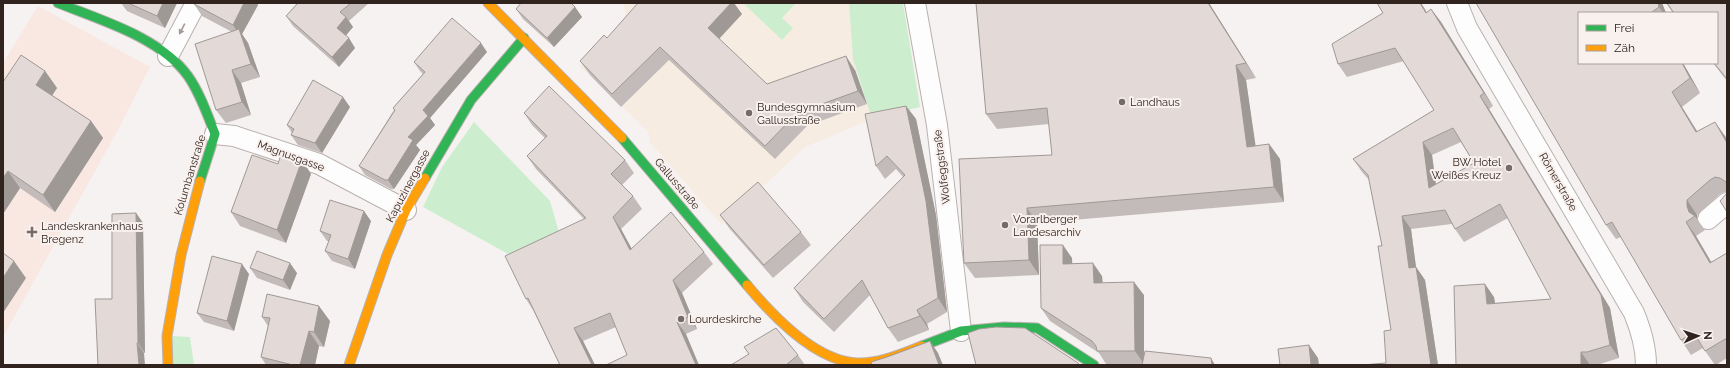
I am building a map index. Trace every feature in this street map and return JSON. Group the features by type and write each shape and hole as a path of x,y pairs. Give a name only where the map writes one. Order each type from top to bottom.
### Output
{"street":[{"name":"Kolumbanstraße","path":"58,3 145,40 168,56 185,72 199,98 215,134 197,189 181,255 167,336 168,365"},
{"path":"168,56 196,3"},
{"name":"Gallusstraße","path":"488,3 622,138 757,297 788,327 807,343 823,353 842,361 858,364 891,358 961,331 1004,327 1037,328 1094,365"},
{"name":"Wolfeggstraße","path":"915,3 937,125 961,331"},
{"name":"Römerstraße","path":"1457,3 1467,28 1634,313 1643,334 1646,350 1646,365"},
{"name":"Kapuzinergasse","path":"349,365 387,255 406,210 471,100 524,38"},
{"name":"Magnusgasse","path":"215,134 234,136 319,164 406,210"},
{"path":"1708,219 1727,203"}],"shaded area":[{"name":"Bundesgymnasium Gallusstraße","path":"624,3 849,3 853,59 872,119 805,147 722,225 649,141 650,138 648,132 579,66 626,19"},
{"name":"Landeskrankenhaus Bregenz","path":"38,6 150,67 119,128 3,337 3,63"}],"green space":[{"path":"743,3 796,3 782,18 793,28 782,40"},
{"path":"849,3 903,3 920,107 872,119 853,59"},
{"path":"474,122 550,201 559,232 510,255 423,207 442,167"},
{"path":"172,336 190,337 194,365 174,365"}],"building":[{"path":"128,3 163,3 157,16"},
{"path":"194,3 244,3 233,25"},
{"path":"298,3 351,3 340,12 346,17 337,28 349,38 332,57 286,16"},
{"path":"521,3 571,3 575,7 547,38 516,9"},
{"path":"638,3 731,3 708,28 767,84 846,56 858,91 797,113 765,146 660,47 612,94 580,61 604,35 607,38"},
{"name":"Landhaus","path":"976,3 1208,3 1246,63 1236,65 1247,147 1269,144 1274,187 1027,208 1029,260 964,263 959,159 1052,155 1047,108 986,114"},
{"path":"1377,3 1420,3 1426,13 1431,9 1484,93 1480,96 1601,295 1610,345 1587,352 1581,352 1581,365 1456,365 1454,286 1485,284 1487,304 1551,299 1500,204 1455,229 1445,210 1402,216 1409,268 1416,267 1431,365 1362,365 1386,363 1384,331 1391,330 1378,246 1382,246 1368,175 1353,159 1434,110 1395,48 1338,64 1332,44 1383,13","holes":["1453,128 1474,163 1429,188 1423,142"]},
{"path":"1476,3 1658,3 1659,7 1652,12 1578,12 1578,64 1683,64 1690,78 1672,92 1696,132 1715,122 1727,143 1727,184 1720,178 1715,177 1687,200 1689,212 1695,216 1686,222 1710,263 1727,253 1727,338 1705,351 1694,333 1681,340 1612,222 1606,225"},
{"path":"1667,3 1727,3 1727,79 1715,64 1718,64 1718,12 1673,12"},
{"path":"452,18 481,43 423,110 428,116 408,137 413,140 388,180 385,180 359,166 395,110 393,108 425,72 414,62"},
{"path":"239,29 251,64 232,70 242,102 216,110 195,44"},
{"path":"21,55 45,71 36,85 91,121 43,195 8,171 3,178 3,82"},
{"path":"313,80 343,97 315,143 291,135 294,129 287,125"},
{"path":"549,86 625,160 611,174 633,196 613,217 630,250 671,212 704,252 673,280 688,317 677,322 696,365 606,365 627,355 610,313 574,328 592,365 560,365 528,298 526,299 505,256 586,218 527,156 547,136 524,113"},
{"path":"906,106 926,201 938,298 917,310 920,316 888,328 862,280 824,319 794,288 905,175 887,156 876,166 865,114"},
{"path":"281,154 302,160 277,230 231,212 252,155 278,164"},
{"path":"758,182 801,232 764,265 720,215"},
{"path":"1727,193 1727,212 1720,201"},
{"path":"330,200 364,211 348,259 325,251 331,235 320,231"},
{"path":"136,213 137,343 139,365 98,365 95,299 112,299 112,214"},
{"path":"1040,245 1063,245 1063,264 1093,263 1094,283 1134,282 1135,351 1097,351 1096,346 1092,341 1041,308"},
{"path":"257,251 290,263 283,280 250,268"},
{"path":"3,253 14,261 3,278"},
{"path":"212,256 242,264 227,321 197,313"},
{"path":"267,294 319,306 314,332 309,331 300,365 293,365 261,357 270,318 262,317"},
{"path":"996,327 1025,328 1080,365 976,365 968,333 979,329"},
{"path":"776,328 798,355 786,365 731,365 749,354 744,347"},
{"path":"930,341 939,365 872,365 871,362"},
{"path":"1309,345 1311,365 1280,365 1278,349"},
{"path":"1145,351 1211,358 1212,365 1142,365"}],"traffic: fast":[{"path":"58,3 110,23 146,40 176,62 188,76 200,97 215,134 200,181"},
{"path":"425,178 471,100 524,38"},
{"path":"622,138 747,285"},
{"path":"922,346 961,331 1004,327 1037,328 1094,365"}],"traffic: slow":[{"path":"488,3 622,138"},
{"path":"349,365 387,255 406,210 425,178"},
{"path":"168,365 167,336 181,255 200,181"},
{"path":"747,285 769,310 796,334 810,345 841,360 857,363 873,362 890,358 922,346"}],"place":[{"name":"Landhaus","path":"1122,102"},
{"name":"Bundesgymnasium Gallusstraße","path":"749,113"},
{"name":"BW Hotel Weißes Kreuz","path":"1509,168"},
{"name":"Vorarlberger Landesarchiv","path":"1005,225"},
{"name":"Landeskrankenhaus Bregenz","path":"32,232"},
{"name":"Lourdeskirche","path":"681,319"}]}
